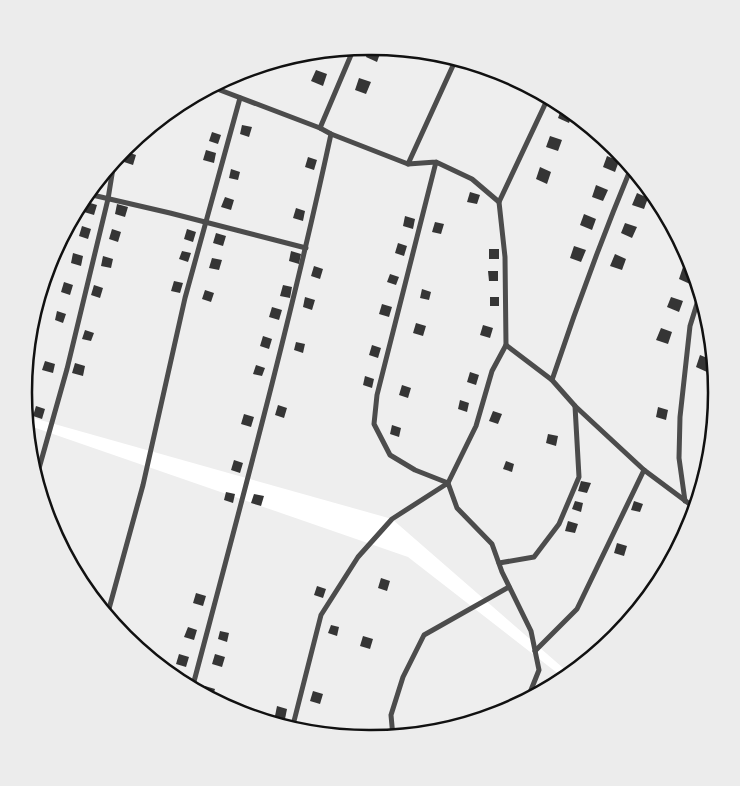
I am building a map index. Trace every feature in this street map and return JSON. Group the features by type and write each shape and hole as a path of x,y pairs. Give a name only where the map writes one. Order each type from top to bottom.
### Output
{"street":[{"path":"320,128 351,56"},
{"path":"408,164 453,66"},
{"path":"221,90 408,164 436,162 472,179 499,202"},
{"path":"109,607 143,485 186,298 240,98"},
{"path":"294,722 321,615 358,557 392,519 448,483 476,426 492,371 506,345 505,257 499,202 545,104"},
{"path":"194,681 255,452 306,248 331,134"},
{"path":"436,162 377,395 374,424 390,456 414,470 448,483 457,508 492,544 531,631 539,670 531,689"},
{"path":"40,464 66,369 108,199 112,175"},
{"path":"552,380 606,227 628,175"},
{"path":"96,196 306,248"},
{"path":"685,501 679,458 680,417 690,326 696,306"},
{"path":"506,345 552,380 575,406 644,470 689,504"},
{"path":"499,563 534,557 559,524 579,476 575,406"},
{"path":"535,651 577,609 644,470"},
{"path":"393,730 392,715 404,677 424,635 510,587"}],"shaded area":[{"path":"370,55 392,56 414,58 457,67 478,73 519,90 558,112 575,125 609,154 651,205 673,244 690,285 705,349 708,393 705,437 696,480 682,522 651,581 624,616 593,647 564,669 392,519 33,418 32,393 35,349 50,285 67,244 78,224 89,205 116,170 147,139 182,112 221,90 262,73 326,58"},
{"path":"34,427 408,557 558,674 519,696 478,713 414,728 348,730 326,728 262,713 221,696 182,674 147,647 116,616 89,581 58,522 44,480"}],"building":[{"path":"367,55 379,55 377,62 366,57"},
{"path":"316,70 327,74 323,86 311,81"},
{"path":"359,78 371,82 366,94 355,90"},
{"path":"560,113 570,121 569,123 558,118"},
{"path":"242,125 252,127 249,137 240,134"},
{"path":"212,132 221,135 218,144 209,141"},
{"path":"550,136 562,140 558,151 546,147"},
{"path":"206,150 216,153 214,163 203,160"},
{"path":"132,154 136,155 133,165 124,162"},
{"path":"607,156 618,164 615,172 603,167"},
{"path":"308,157 317,160 314,170 305,167"},
{"path":"540,167 551,172 547,184 536,179"},
{"path":"231,169 240,172 238,180 229,178"},
{"path":"596,185 608,190 603,201 592,197"},
{"path":"470,192 480,195 477,204 467,202"},
{"path":"637,193 647,200 644,209 632,205"},
{"path":"225,197 234,200 231,210 221,207"},
{"path":"90,203 97,205 94,215 85,212"},
{"path":"117,204 128,207 125,217 115,214"},
{"path":"296,208 305,211 303,221 293,218"},
{"path":"584,214 596,219 592,230 580,225"},
{"path":"405,216 415,219 413,229 403,226"},
{"path":"435,222 444,224 441,234 432,232"},
{"path":"625,223 637,227 632,238 621,233"},
{"path":"82,226 91,229 88,239 79,236"},
{"path":"112,229 121,232 118,242 109,239"},
{"path":"187,229 196,232 193,242 184,239"},
{"path":"216,233 226,236 223,246 213,243"},
{"path":"398,243 407,246 404,256 395,253"},
{"path":"574,246 586,250 581,262 570,258"},
{"path":"489,249 499,249 499,259 489,259"},
{"path":"182,251 191,253 188,262 179,259"},
{"path":"291,251 301,254 299,264 289,261"},
{"path":"73,253 83,256 81,266 71,263"},
{"path":"615,254 626,259 622,270 610,266"},
{"path":"103,256 113,259 111,268 101,266"},
{"path":"212,258 222,260 219,270 209,268"},
{"path":"314,266 323,269 320,279 311,276"},
{"path":"683,267 690,284 679,279"},
{"path":"488,271 498,271 498,281 489,281"},
{"path":"390,274 399,277 396,285 387,282"},
{"path":"174,281 183,283 180,293 171,291"},
{"path":"64,282 73,285 70,295 61,292"},
{"path":"94,285 103,288 100,298 91,295"},
{"path":"283,285 292,287 290,298 280,296"},
{"path":"422,289 431,292 429,300 420,298"},
{"path":"205,290 214,293 211,302 202,299"},
{"path":"305,297 315,300 312,310 303,307"},
{"path":"490,297 499,297 499,306 490,306"},
{"path":"671,297 683,301 679,312 667,307"},
{"path":"382,304 392,307 389,317 379,314"},
{"path":"272,307 282,310 279,320 269,317"},
{"path":"57,311 66,314 63,323 55,320"},
{"path":"416,323 426,326 423,336 413,333"},
{"path":"483,325 493,328 490,338 480,335"},
{"path":"661,328 672,332 668,344 656,340"},
{"path":"85,330 94,333 91,341 82,339"},
{"path":"263,336 272,339 269,349 260,346"},
{"path":"296,342 305,344 303,353 294,350"},
{"path":"372,345 381,348 378,358 369,355"},
{"path":"700,355 706,357 707,372 696,367"},
{"path":"45,361 55,364 53,373 42,370"},
{"path":"75,363 85,366 83,376 72,373"},
{"path":"256,365 265,368 262,376 253,374"},
{"path":"470,372 479,375 476,385 467,382"},
{"path":"365,376 374,379 372,388 363,385"},
{"path":"402,385 411,388 408,398 399,395"},
{"path":"460,400 469,403 467,412 458,409"},
{"path":"278,405 287,408 284,418 275,415"},
{"path":"36,406 45,409 42,419 33,416"},
{"path":"658,407 668,410 666,420 656,417"},
{"path":"493,411 502,414 498,424 489,421"},
{"path":"244,414 254,417 251,427 241,424"},
{"path":"392,425 401,428 399,437 390,434"},
{"path":"548,434 558,436 556,446 546,443"},
{"path":"234,460 243,463 240,473 231,470"},
{"path":"506,461 514,464 512,472 503,469"},
{"path":"581,481 591,483 587,493 578,491"},
{"path":"226,492 235,494 233,503 224,500"},
{"path":"254,494 264,496 261,506 251,503"},
{"path":"575,501 583,503 581,512 572,509"},
{"path":"634,501 643,504 640,512 631,510"},
{"path":"568,521 578,524 575,533 565,531"},
{"path":"617,543 627,546 624,556 614,553"},
{"path":"381,578 390,581 387,591 378,588"},
{"path":"317,586 326,589 323,598 314,595"},
{"path":"196,593 206,596 203,606 193,603"},
{"path":"331,625 339,627 337,636 328,633"},
{"path":"188,627 197,630 194,640 184,637"},
{"path":"220,631 229,633 227,642 218,639"},
{"path":"363,636 373,639 370,649 360,646"},
{"path":"179,654 189,657 186,667 176,664"},
{"path":"215,654 225,657 222,667 212,664"},
{"path":"205,687 215,689 214,692"},
{"path":"313,691 323,694 320,704 310,701"},
{"path":"277,706 287,709 285,719 275,716"}]}
